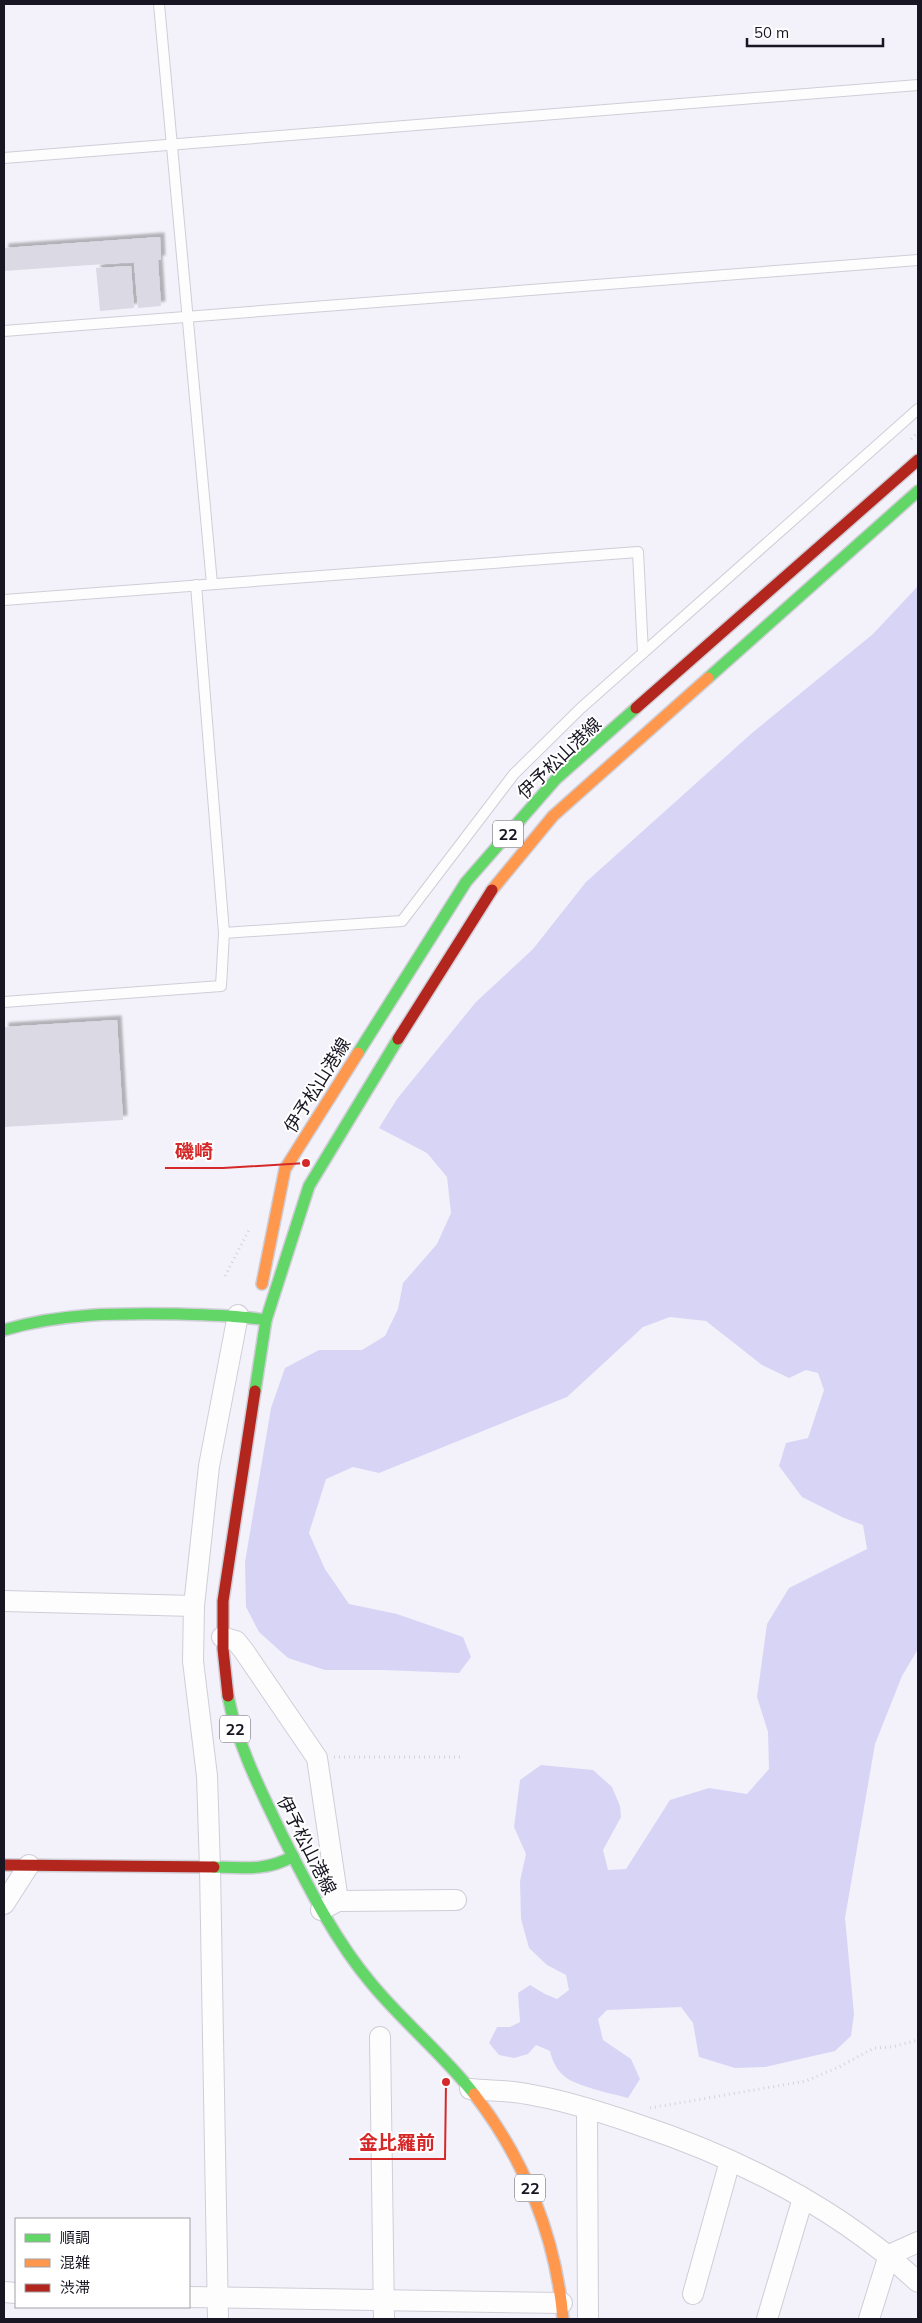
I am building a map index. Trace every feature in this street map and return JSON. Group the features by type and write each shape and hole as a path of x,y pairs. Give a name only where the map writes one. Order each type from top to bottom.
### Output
{"main road":[{"name":"伊予松山港線","path":"266,1320 260,1292 285,1169 466,882 556,779 918,460"},
{"name":"伊予松山港線","path":"562,2311 558,2277 550,2244 526,2178 498,2128 470,2090 361,1970 330,1906 293,1856 246,1761 234,1727 227,1692 222,1637 223,1601 266,1320 310,1186 399,1037 491,891 553,816 918,491"},
{"path":"4,1330 33,1320 90,1314 238,1315 266,1320"},
{"path":"4,1865 210,1868 270,1866 282,1863 293,1856"}],"street":[{"path":"218,2319 210,1868 206,1768 193,1661 194,1606 209,1466 238,1315"},
{"path":"4,1601 194,1606"},
{"path":"222,1637 236,1642 244,1651 317,1758 327,1818 330,1906 456,1900"},
{"path":"4,1904 29,1865"},
{"path":"380,2036 384,2310"},
{"path":"470,2090 525,2093 587,2108 686,2140 730,2160 803,2198 850,2227 889,2255 918,2282"},
{"path":"587,2108 588,2319"},
{"path":"694,2294 730,2160"},
{"path":"767,2319 803,2198"},
{"path":"869,2319 889,2255 918,2242"},
{"path":"558,2277 588,2269"},
{"path":"190,2296 384,2310 562,2311"}],"lane":[{"path":"159,4 212,584"},
{"path":"4,158 918,85"},
{"path":"4,331 918,260"},
{"path":"224,933 402,921 514,774 581,708 918,409"},
{"path":"4,600 638,552 643,653"},
{"path":"4,1002 221,986 224,933 196,585"}],"path":[{"path":"317,1758 463,1757"},
{"path":"621,2118 643,2109 806,2081 841,2066 874,2048 892,2047 918,2040"}],"shaded area":[{"path":"918,586 918,1649 902,1676 875,1744 845,1918 854,2014 851,2036 835,2051 765,2067 735,2068 699,2057 693,2023 681,2007 607,2010 598,2019 603,2040 631,2059 640,2079 628,2098 569,2080 561,2073 553,2061 550,2051 536,2045 528,2054 514,2058 499,2055 489,2043 497,2027 510,2027 520,2022 518,1993 530,1985 557,1999 569,1990 566,1975 547,1965 529,1948 521,1919 520,1881 526,1854 514,1827 520,1780 541,1765 593,1770 612,1787 620,1806 621,1817 603,1850 608,1870 626,1869 670,1800 709,1788 747,1794 769,1769 768,1732 757,1697 767,1624 789,1588 867,1549 863,1525 844,1518 802,1497 779,1466 786,1443 808,1438 824,1390 818,1373 806,1370 789,1378 762,1365 706,1321 670,1317 643,1327 567,1397 379,1473 353,1467 326,1479 309,1533 325,1569 349,1604 397,1614 463,1637 471,1657 459,1673 325,1670 288,1658 259,1632 246,1607 245,1562 271,1408 285,1368 319,1350 362,1350 385,1336 398,1309 403,1283 437,1244 451,1213 447,1177 427,1153 379,1128 397,1099 476,1002 533,949 586,882 752,733 873,634"}],"building":[{"path":"160,237 161,260 158,260 161,306 138,308 134,262 4,271 4,248"},
{"path":"131,266 134,308 100,311 96,268"},
{"path":"117,1020 123,1120 4,1127 4,1027"}],"traffic: fast":[{"path":"708,678 918,491"},
{"path":"358,1053 466,882 556,779 636,708"},
{"path":"255,1391 266,1320 309,1186 398,1039"},
{"path":"4,1330 47,1320 112,1314 211,1315 266,1320"},
{"path":"228,1696 244,1751 259,1786 283,1837 323,1913 345,1949 371,1983 474,2094"},
{"path":"214,1867 255,1868 284,1861 293,1856"}],"traffic: slow":[{"path":"492,890 553,816 708,678"},
{"path":"262,1284 285,1169 358,1053"},
{"path":"474,2094 508,2145 535,2200 553,2259 563,2319"}],"traffic: jam":[{"path":"636,708 918,460"},
{"path":"398,1039 492,890"},
{"path":"228,1696 223,1649 223,1601 255,1391"},
{"path":"4,1865 214,1867"}],"place":[{"name":"磯崎","path":"306,1163"},
{"name":"金比羅前","path":"446,2082"}]}
